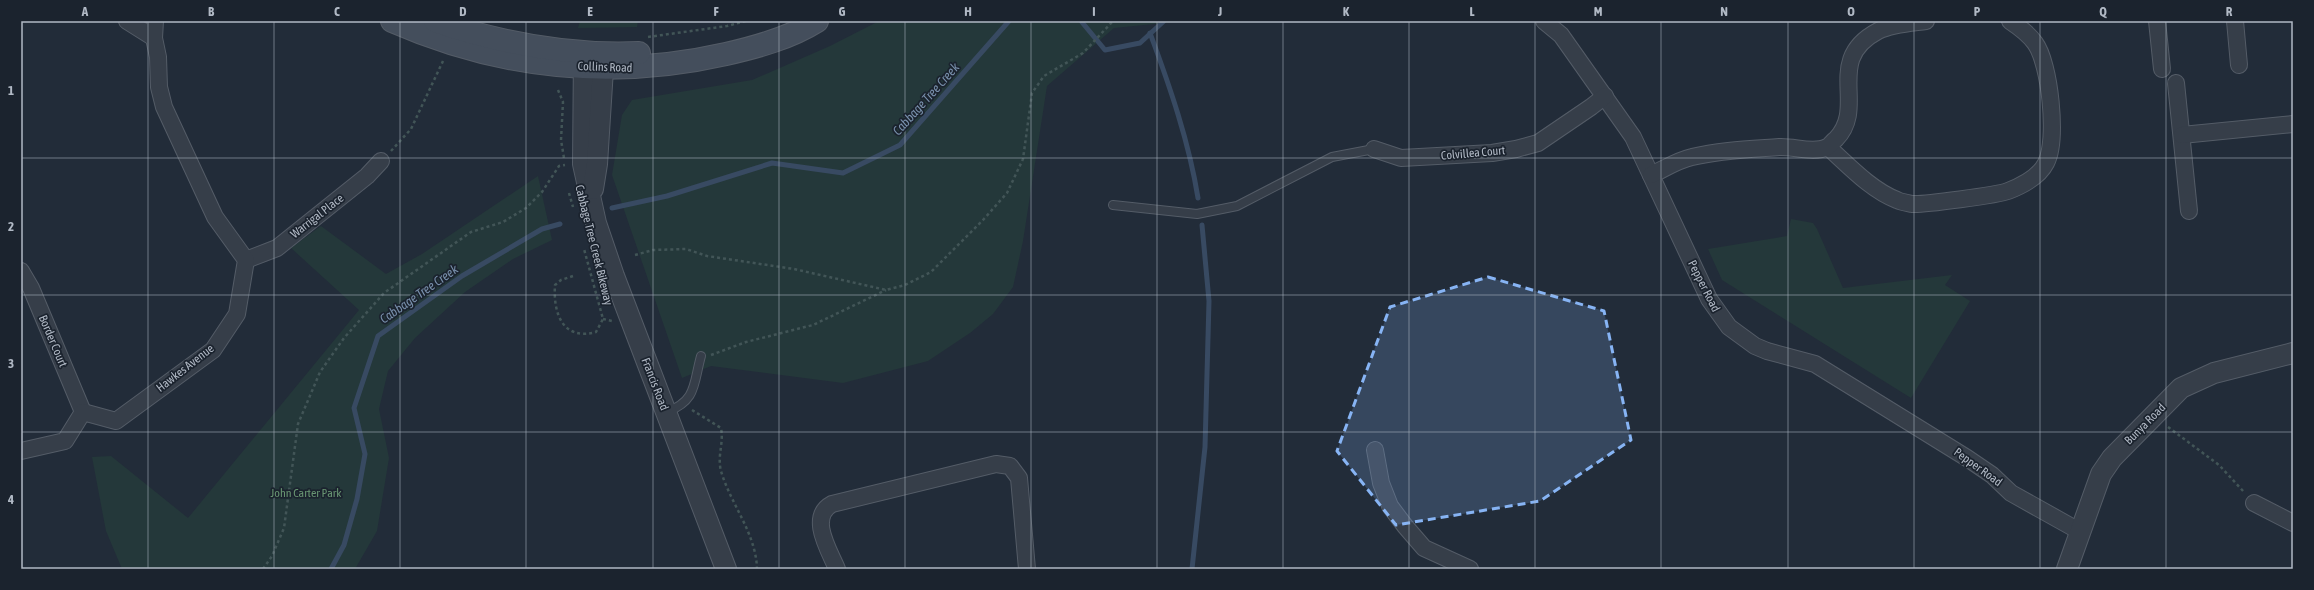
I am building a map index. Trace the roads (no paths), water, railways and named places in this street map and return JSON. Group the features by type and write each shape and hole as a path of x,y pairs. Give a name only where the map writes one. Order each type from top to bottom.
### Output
{"main road":[{"name":"Collins Road","path":"392,21 424,34 488,54 529,62 594,60 710,44 770,30 796,21"},
{"name":"Collins Road","path":"435,21 480,35 594,60 639,68 708,58 777,39 806,28 816,21"}],"street":[{"path":"127,21 154,38"},
{"path":"155,21 154,38 158,57 159,87 164,108 215,217 246,260"},
{"name":"Pepper Road","path":"1544,21 1561,35 1633,137 1709,299 1729,327 1755,346 1767,351 1815,364 1967,458 1992,475 2011,492 2079,531"},
{"path":"1651,175 1691,157 1747,149 1789,146 1815,150 1828,147 1842,132 1848,115 1848,67 1854,52 1864,39 1880,30 1926,21"},
{"path":"1828,147 1878,189 1896,200 1912,204 2006,192 2028,182 2046,164 2051,140 2051,112 2045,64 2035,43 2021,28 2010,21"},
{"path":"2157,21 2162,69"},
{"path":"2235,21 2239,65"},
{"name":"Francis Road","path":"594,60 597,164 592,197 602,242 726,569"},
{"path":"2176,83 2189,211"},
{"name":"Colvillea Court","path":"1374,149 1401,158 1492,153 1516,149 1538,143 1605,96"},
{"path":"2182,135 2293,124"},
{"name":"Warrigal Place","path":"246,260 277,248 367,176 381,161"},
{"name":"Hawkes Avenue","path":"84,412 116,421 212,350 237,314 246,260"},
{"name":"Border Court","path":"21,271 31,288 84,412"},
{"name":"Bunya Road","path":"2067,569 2079,531 2101,474 2112,458 2181,388 2214,373 2293,353"},
{"path":"21,451 65,441 84,412"},
{"path":"1375,450 1381,483 1385,494 1390,506 1405,526 1424,548 1470,569"},
{"path":"836,569 820,524 822,512 825,507 832,504 996,464 1010,466 1019,478 1028,569"},
{"path":"2254,503 2293,523"}],"lane":[{"path":"1113,205 1197,214 1237,206 1332,157 1374,149"},
{"path":"666,413 686,402 691,394 701,356"}],"waterway":[{"name":"Cabbage Tree Creek","path":"612,208 667,196 772,163 843,173 900,145 1009,21"},
{"name":"Cabbage Tree Creek","path":"1081,21 1105,50 1140,43 1164,21"},
{"path":"1150,33 1165,74 1184,135 1190,156 1198,198"},
{"name":"Cabbage Tree Creek","path":"331,569 344,545 357,499 365,454 354,408 378,336 462,276 542,229 560,224"},
{"path":"1192,569 1205,447 1209,301 1202,225"}],"park label":[{"name":"John Carter Park","path":"306,493"}]}
